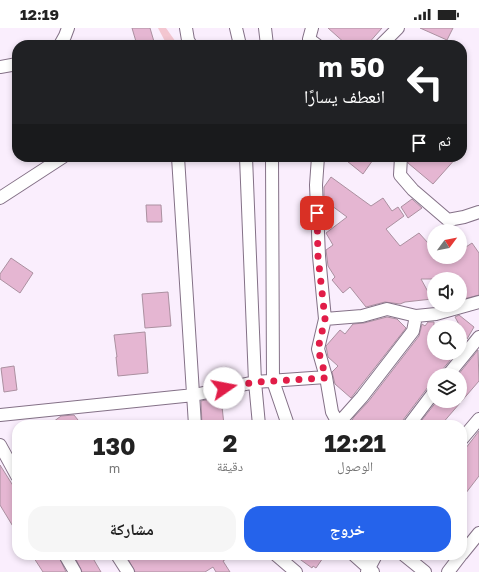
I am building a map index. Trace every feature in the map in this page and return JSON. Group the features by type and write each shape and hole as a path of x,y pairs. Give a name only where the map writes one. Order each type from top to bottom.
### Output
{"street":[{"path":"63,40 68,28"},
{"path":"186,28 188,40"},
{"path":"236,28 239,40"},
{"path":"265,28 266,40"},
{"path":"386,40 396,29"},
{"path":"0,67 12,65"},
{"path":"0,198 55,162"},
{"path":"178,162 195,420"},
{"path":"246,162 255,382 259,420"},
{"path":"272,162 274,381 286,420"},
{"path":"318,162 316,185 318,256 325,319 318,349 326,378 332,412 337,420"},
{"path":"401,162 400,175 406,183 448,220 479,212"},
{"path":"325,319 362,316 387,309 416,316 436,314 479,302"},
{"path":"342,420 413,331 416,316"},
{"path":"454,368 479,337"},
{"path":"0,415 194,395 255,382 326,378"},
{"path":"413,420 427,401"},
{"path":"467,433 479,418"},
{"path":"0,445 12,467"},
{"path":"467,549 479,533"},
{"path":"68,560 75,572"},
{"path":"120,560 128,572"},
{"path":"282,560 296,572"},
{"path":"359,560 370,571 374,560"},
{"path":"410,560 425,572"},
{"path":"448,572 458,560"}],"shaded area":[{"path":"158,28 166,28 174,40 164,40"}],"building":[{"path":"132,28 150,28 154,40 136,40"},
{"path":"328,28 382,28 371,40 341,40"},
{"path":"420,28 453,28 447,40"},
{"path":"348,162 371,162 363,174"},
{"path":"408,162 453,162 433,184"},
{"path":"331,177 371,206 383,198 392,211 398,207 404,216 386,229 400,246 419,233 427,242 427,264 467,264 467,246 472,243 479,253 479,295 467,298 467,272 427,272 427,279 421,279 427,290 427,300 400,304 385,302 366,307 350,287 343,293 332,280 335,277 328,266 326,250 333,245 326,233 347,217 324,200 324,187"},
{"path":"412,199 422,208 408,218 401,207"},
{"path":"146,205 161,205 162,222 147,222"},
{"path":"11,258 33,273 20,293 0,279 0,274"},
{"path":"168,292 171,326 145,328 142,294"},
{"path":"459,315 465,320 457,320 455,317"},
{"path":"387,317 397,319 406,328 351,398 335,384 332,372 338,366 328,357 326,346 340,330 345,334 353,324 364,323"},
{"path":"467,321 474,327 467,339"},
{"path":"427,323 427,360 450,360 444,368 427,368 427,388 403,420 352,420 368,402 419,336 422,324 425,326"},
{"path":"145,332 148,373 118,376 114,335"},
{"path":"478,350 479,381 467,395 467,368 464,368"},
{"path":"14,366 17,390 4,392 1,368"},
{"path":"221,397 223,420 202,420 201,401"},
{"path":"431,408 456,408 445,420 422,420"},
{"path":"74,415 78,420 56,420 61,416"},
{"path":"479,431 479,476 467,492 467,447"},
{"path":"0,465 12,484 12,525 0,505"},
{"path":"35,560 60,560 66,572 43,572"},
{"path":"76,560 94,560 101,572 82,572"},
{"path":"129,560 224,560 223,561 230,572 216,572 213,567 205,572 135,572"},
{"path":"301,560 322,560 316,568 313,566 312,568"}],"route":[{"path":"224,388 255,382 326,378 318,349 325,319 318,256 317,213"}]}
